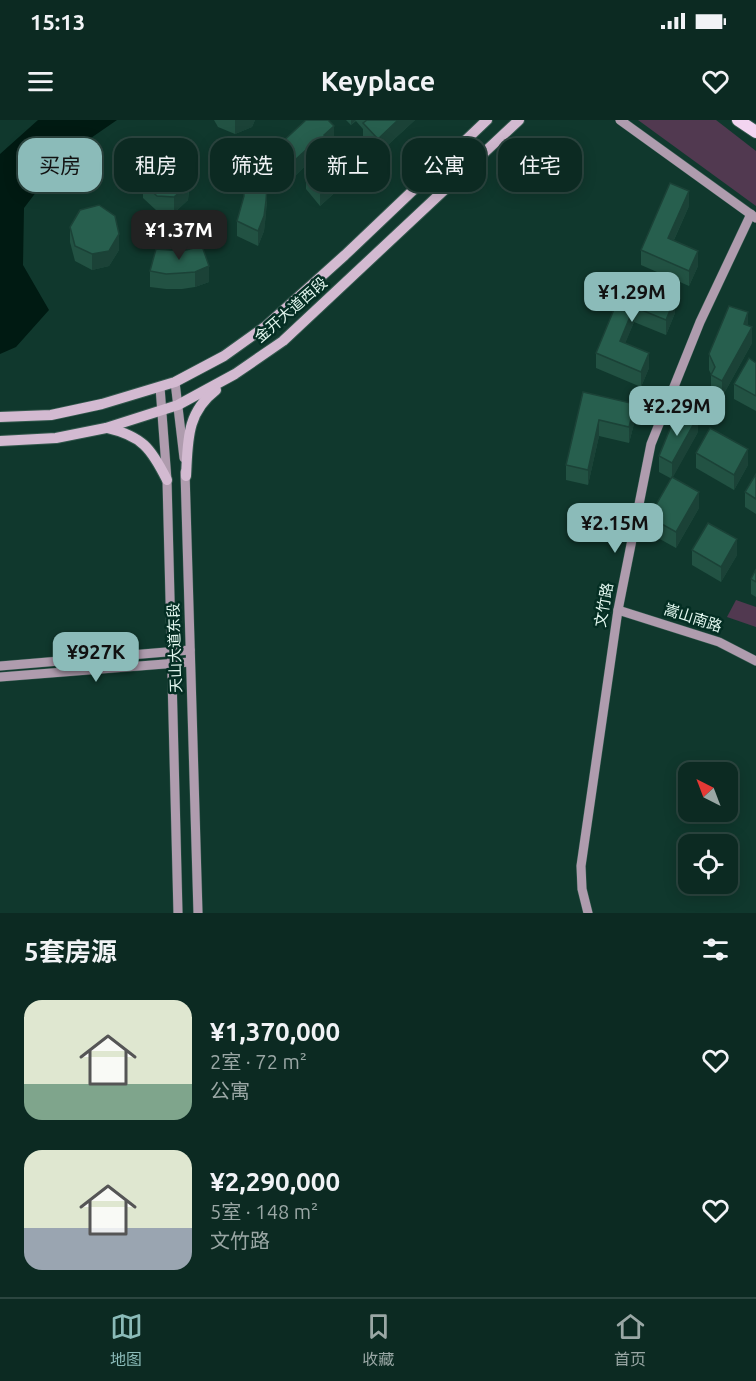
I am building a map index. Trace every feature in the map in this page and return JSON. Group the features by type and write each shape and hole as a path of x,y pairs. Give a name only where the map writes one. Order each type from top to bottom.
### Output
{"highway":[{"path":"738,120 756,131"},
{"path":"745,120 756,131"}],"main road":[{"name":"金开大道西段","path":"0,417 51,415 102,404 175,382 224,356 266,326 345,255 487,120"},
{"name":"金开大道西段","path":"0,441 56,438 106,428 178,405 235,374 283,341 519,120"},
{"path":"620,120 753,216"},
{"name":"文竹路","path":"588,913 582,889 581,866 618,610 651,444 700,321 753,216"},
{"path":"186,476 189,429 194,415 211,393 235,374"},
{"name":"天山大道东段","path":"175,382 186,476 198,913"},
{"name":"天山大道东段","path":"160,387 167,480 173,650 178,913"},
{"path":"106,428 126,432 144,444 158,460 167,480"},
{"name":"嵩山南路","path":"618,610 718,642 756,661"},
{"path":"0,666 190,650"},
{"path":"0,676 190,662"}],"shaded area":[{"path":"38,120 117,120 91,138 18,138 18,192 36,192 24,208 23,265 49,310 16,347 0,354 0,154"},
{"path":"638,120 716,120 756,151 756,206"},
{"path":"736,600 756,607 756,627 727,617"}],"building":[{"path":"306,120 328,120 334,126 324,135 327,138 306,138 306,150 294,161 294,138 287,138"},
{"path":"367,120 398,120 379,138 363,123"},
{"path":"670,183 689,191 668,238 698,251 689,271 641,250"},
{"path":"153,192 180,192 174,197 157,196"},
{"path":"244,192 267,192 264,216 258,231 237,221"},
{"path":"99,205 115,216 119,234 109,251 92,254 75,246 70,227 80,210"},
{"path":"202,246 209,266 195,272 166,274 150,271 156,249 182,251"},
{"path":"627,278 675,298 666,320 634,307 620,341 649,353 641,372 596,353"},
{"path":"729,306 748,312 744,324 752,327 722,381 711,375 715,367 709,354"},
{"path":"749,358 756,363 756,396 734,384"},
{"path":"583,392 635,404 629,427 599,420 588,470 566,465"},
{"path":"689,411 698,416 672,463 659,456 672,424 684,420"},
{"path":"710,428 748,449 734,475 696,453"},
{"path":"756,474 756,499 745,492"},
{"path":"672,477 699,492 676,532 649,517"},
{"path":"708,523 737,539 721,567 692,550"},
{"path":"756,569 756,582 751,579"}]}
